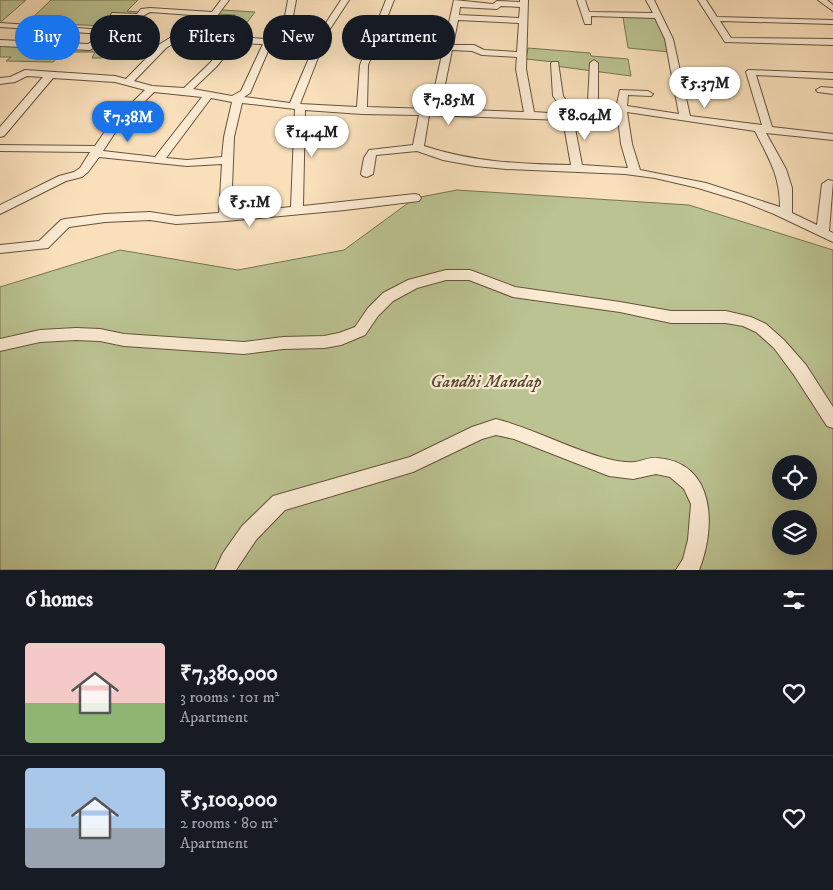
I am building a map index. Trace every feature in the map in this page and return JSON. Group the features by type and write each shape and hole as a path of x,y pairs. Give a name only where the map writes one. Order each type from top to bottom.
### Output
{"street":[{"path":"127,84 163,46 214,14 225,0"},
{"path":"289,15 292,0"},
{"path":"297,210 301,128 297,106 324,32 345,0"},
{"path":"362,111 364,65 390,0"},
{"path":"581,0 587,18 658,16"},
{"path":"650,0 669,39 685,118"},
{"path":"702,0 728,40 833,42"},
{"path":"822,0 833,9"},
{"path":"455,15 458,2 498,7 497,3 524,2 521,69 530,115"},
{"path":"139,15 144,11 150,10 214,14"},
{"path":"455,17 524,21"},
{"path":"716,19 833,22"},
{"path":"0,25 109,32 90,47 0,43"},
{"path":"455,47 474,48 482,52 522,55"},
{"path":"226,217 229,137 236,99 245,93 263,53"},
{"path":"186,91 217,60"},
{"path":"418,148 444,60"},
{"path":"594,63 593,101 599,104 685,118 833,137"},
{"path":"555,64 558,96 566,107 577,169"},
{"path":"786,215 786,188 763,129 752,72 833,76"},
{"path":"0,81 12,80 25,73 115,79 127,84 152,89 186,91 297,106 362,111 530,115 568,118"},
{"path":"0,134 50,75"},
{"path":"0,210 63,178 78,175 114,126 152,89"},
{"path":"821,90 833,91"},
{"path":"636,173 629,158 621,107 623,92 648,94"},
{"path":"158,161 208,94"},
{"path":"0,148 97,151 158,161 187,163 228,160"},
{"path":"368,174 369,158 373,152 418,148 436,155 494,166 577,169 654,175 719,190 786,215 827,235 828,184 833,186"},
{"path":"0,249 43,245 65,223 114,217 150,216 176,220 226,217 358,206 415,198"},
{"path":"0,345 40,336 76,334 100,335 124,340 244,348 283,343 324,342 341,339 360,331 373,312 388,297 413,284 446,275 470,275 520,293 620,307 671,317 726,317 746,321 761,328 779,344 800,370 833,421"},
{"path":"225,570 236,550 262,516 280,502 413,464 478,432 496,427 515,432 609,468 633,471 656,466 674,470 691,483 700,504 698,540 691,564 686,570"}],"green space":[{"path":"0,0 26,0 0,21"},
{"path":"51,0 138,0 127,11 139,12 136,15 90,15 90,25 80,25 80,15 35,15"},
{"path":"222,10 255,12 253,15 218,14"},
{"path":"623,17 658,18 670,52 628,48"},
{"path":"0,42 15,43 15,60 55,60 53,62 6,61 11,57 0,57"},
{"path":"80,45 90,46 90,52 80,52"},
{"path":"528,48 590,53 591,56 628,59 631,76 555,66 554,62 526,59"},
{"name":"Gandhi Mandap","path":"457,190 689,205 833,250 833,570 0,570 0,287 120,250 238,270 344,250 415,198"}]}
